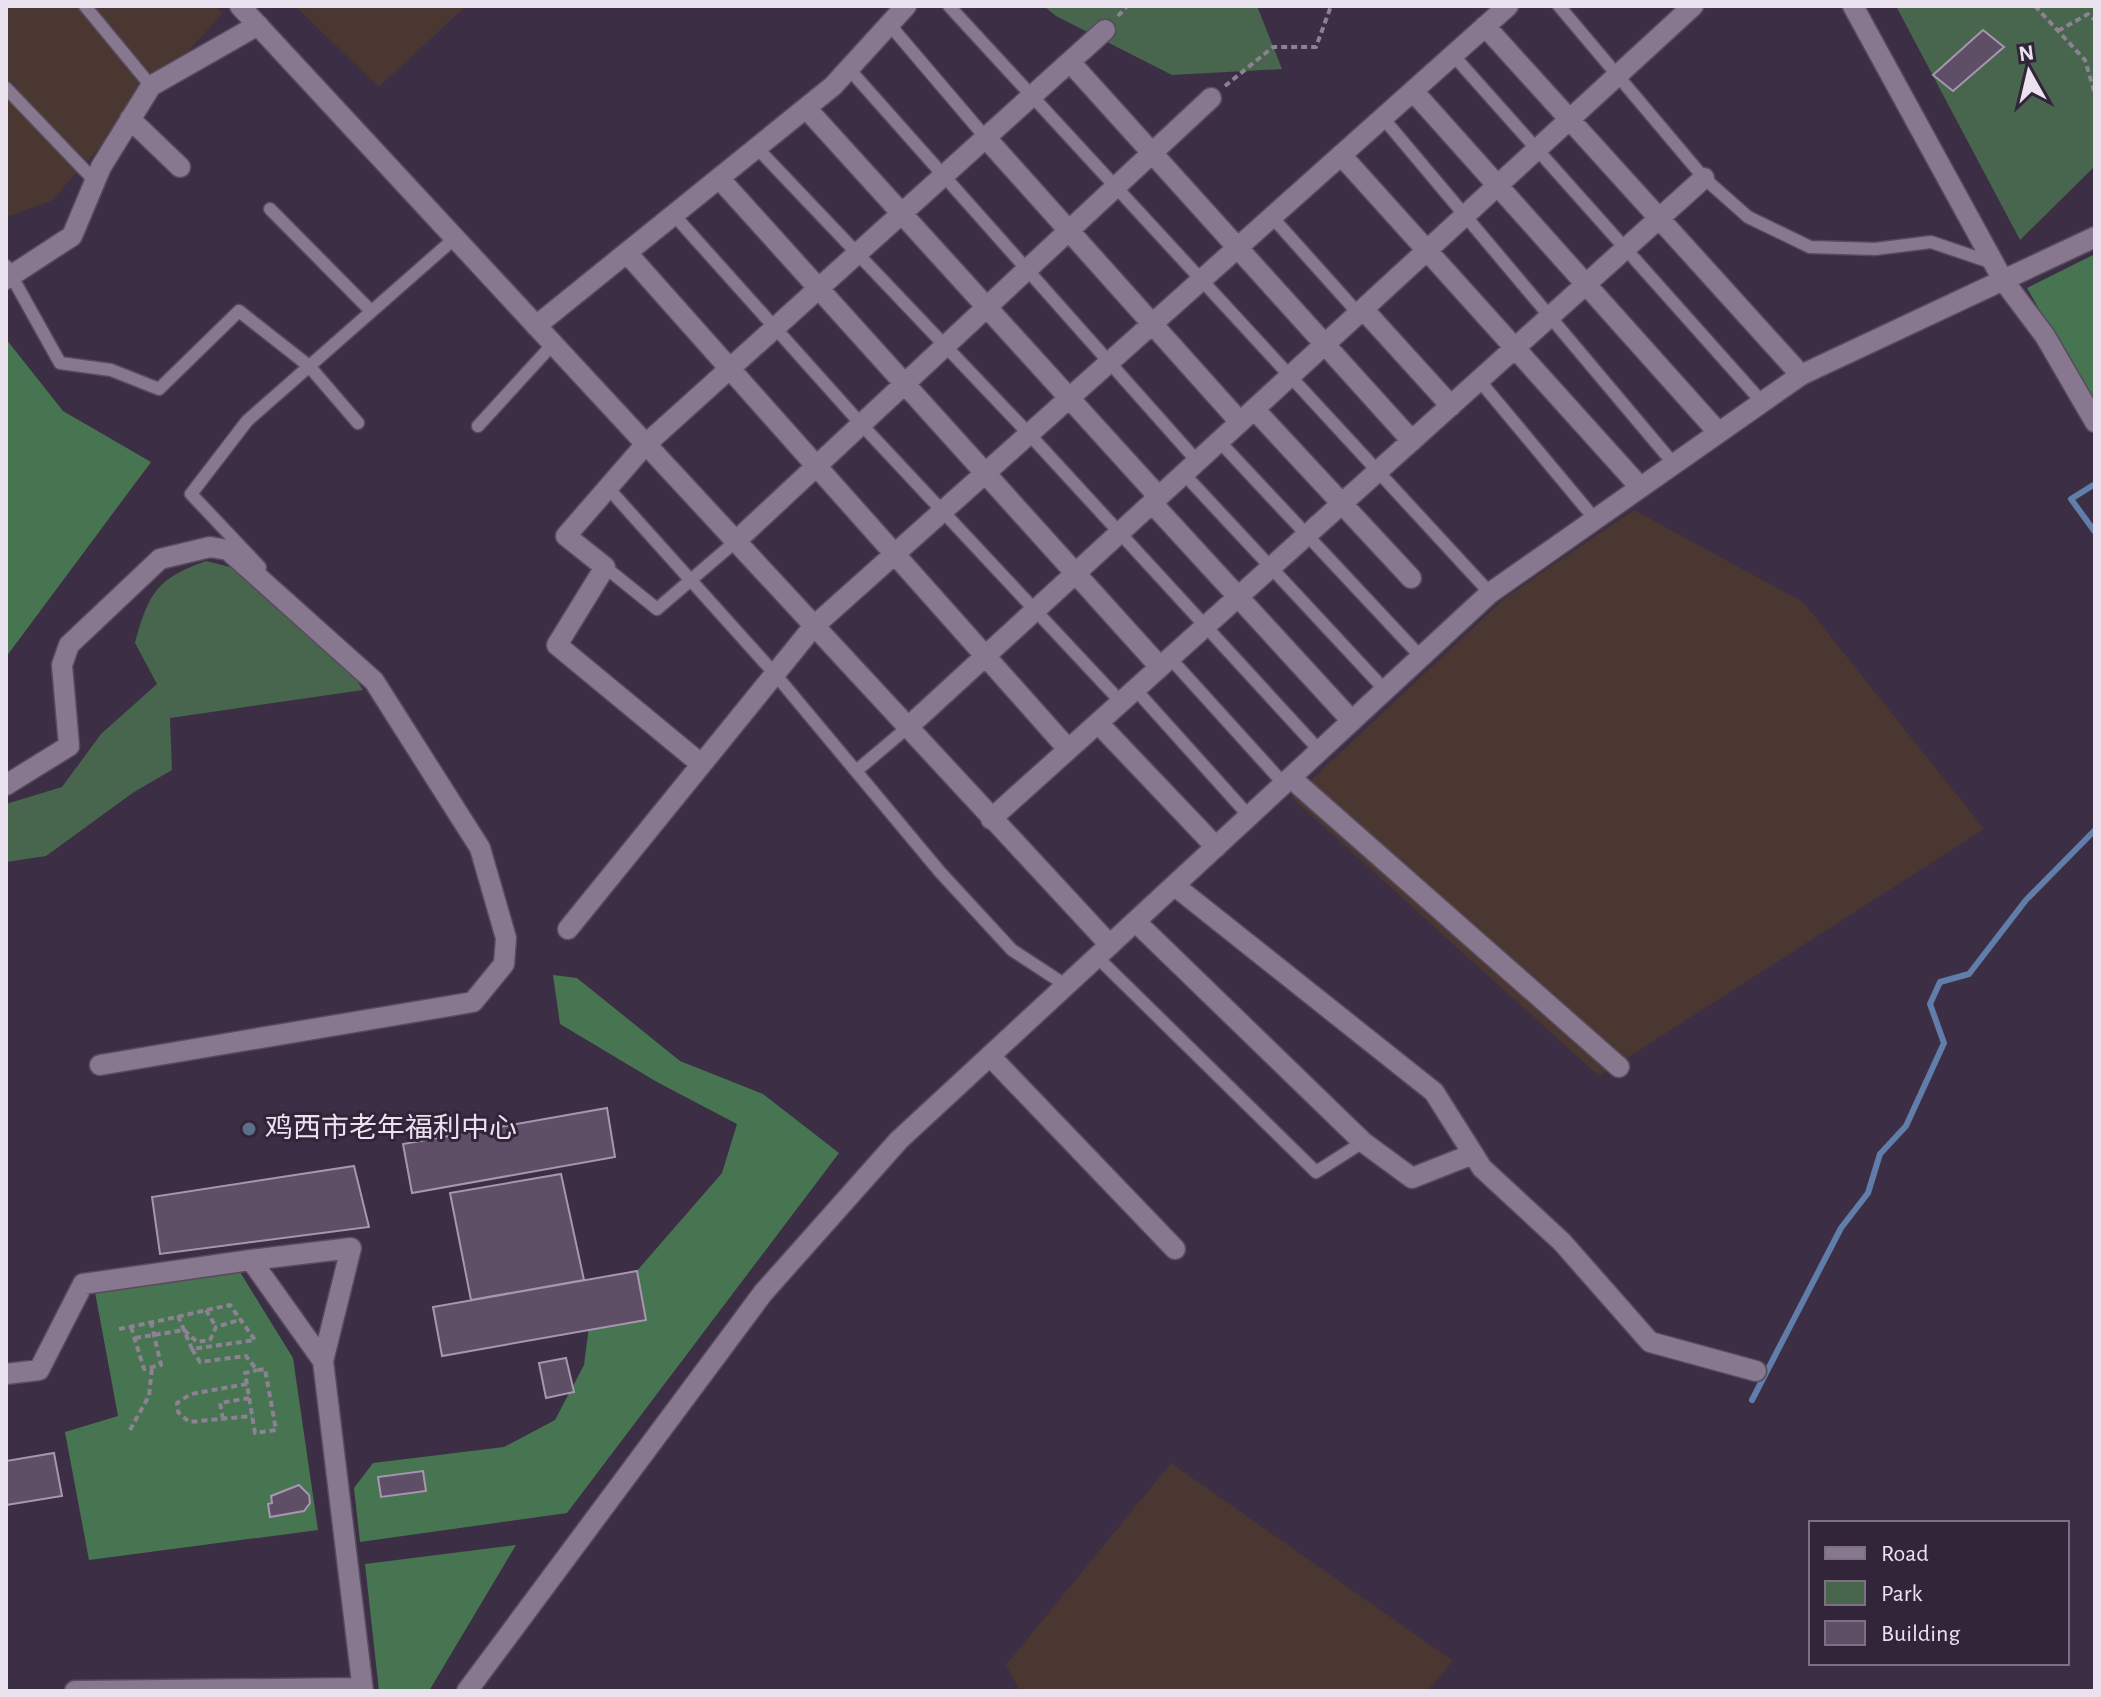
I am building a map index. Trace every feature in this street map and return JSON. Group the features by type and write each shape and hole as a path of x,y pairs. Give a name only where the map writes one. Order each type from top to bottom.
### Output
{"street":[{"path":"240,6 991,819 1104,951"},
{"path":"536,326 806,108 849,69 906,6"},
{"path":"568,929 813,627 1508,6"},
{"path":"907,728 1693,6"},
{"path":"1853,6 1998,272 2045,336 2095,422"},
{"path":"8,273 72,236 95,181 151,86 258,25"},
{"path":"1485,26 1801,375"},
{"path":"701,764 557,645 605,567 566,536 645,445 1105,30"},
{"path":"1070,62 1412,441"},
{"path":"1413,91 1718,432"},
{"path":"735,542 1211,98"},
{"path":"806,108 1068,399 1237,598 1352,721"},
{"path":"130,119 180,167"},
{"path":"986,138 1153,323 1341,505 1411,578"},
{"path":"1341,155 1640,487"},
{"path":"719,178 1074,574 1165,663"},
{"path":"991,819 1704,178"},
{"path":"467,1691 763,1293 899,1140 1490,593 1801,375 1998,272 2095,237"},
{"path":"627,253 1068,749"},
{"path":"1361,311 1451,406"},
{"path":"6,785 69,746 62,665 69,645 160,559 210,547 228,550 374,681 480,848 506,938 504,964 473,1002 100,1065"},
{"path":"1098,723 1216,847"},
{"path":"1287,781 1619,1067"},
{"path":"1175,886 1434,1092 1482,1168 1562,1242 1650,1342 1756,1371"},
{"path":"1136,922 1363,1142 1412,1178 1473,1154"},
{"path":"990,1056 1175,1249"},
{"path":"6,1374 39,1370 83,1284 351,1248 323,1361 362,1689 75,1691"},
{"path":"251,1260 323,1361"}],"lane":[{"path":"85,6 151,86"},
{"path":"949,6 1490,593"},
{"path":"1559,6 1704,178 1748,217 1810,247 1875,249 1931,242 1998,272"},
{"path":"889,24 986,138"},
{"path":"1453,55 1762,402"},
{"path":"849,69 1109,362 1271,568 1385,690"},
{"path":"6,88 95,181"},
{"path":"1383,118 1673,463"},
{"path":"757,148 1029,434 1320,751"},
{"path":"270,209 371,311"},
{"path":"674,215 861,424 1035,610 1128,696 1249,816"},
{"path":"1272,217 1361,311"},
{"path":"263,570 191,494 247,421 455,238"},
{"path":"8,273 60,363 111,370 159,389 239,311 309,366 358,423"},
{"path":"478,426 553,344"},
{"path":"1479,380 1594,518"},
{"path":"1219,441 1421,657"},
{"path":"608,488 775,674 1012,950 1067,986"},
{"path":"605,567 657,609 735,542"},
{"path":"1165,663 1287,781"},
{"path":"856,771 907,728"},
{"path":"1104,951 1316,1172 1363,1142"}],"path":[{"path":"1211,98 1273,47 1316,47 1331,6"},
{"path":"2035,6 2085,60 2095,94"},
{"path":"2058,31 2088,14 2095,20"},
{"path":"119,1329 230,1305 255,1340 192,1349"},
{"path":"206,1310 216,1327"},
{"path":"178,1316 200,1362 246,1356 257,1370"},
{"path":"208,1347 216,1327 239,1320"},
{"path":"131,1327 144,1369 161,1365 151,1322"},
{"path":"184,1330 197,1342 210,1340"},
{"path":"135,1338 184,1330"},
{"path":"130,1430 149,1396 152,1367"},
{"path":"265,1369 276,1430 255,1433 247,1384 245,1373 265,1369"},
{"path":"247,1384 191,1394 177,1403 178,1412 189,1422 252,1416"},
{"path":"218,1389 223,1419"},
{"path":"220,1403 249,1398"}],"shaded area":[{"path":"6,6 214,6 223,13 51,201 6,217"},
{"path":"295,6 466,6 379,87"},
{"path":"1634,510 1803,602 1984,829 1599,1076 1292,798 1505,598"},
{"path":"1171,1463 1453,1661 1427,1691 1020,1691 1006,1665"}],"green space":[{"path":"1044,6 1257,6 1282,69 1172,75 1056,16"},
{"path":"1896,6 2095,6 2095,166 2020,240"},
{"path":"2095,254 2095,408 2027,288"},
{"path":"6,339 63,411 151,462 6,657"},
{"path":"206,561 234,568 341,655 363,690 170,718 172,770 134,792 46,856 6,862 6,804 62,787 101,734 157,684 135,643 145,612 150,600 165,582"},
{"path":"553,975 577,978 680,1061 763,1094 839,1153 567,1513 360,1542 354,1488 373,1463 504,1447 555,1420 584,1365 589,1326 722,1173 737,1124 657,1082 560,1024"},
{"path":"240,1272 293,1358 318,1530 89,1560 65,1432 118,1416 95,1292"},
{"path":"516,1545 429,1691 379,1691 365,1564"}],"building":[{"path":"1983,30 2004,47 1953,91 1933,75"},
{"path":"607,1108 615,1157 412,1193 403,1144"},
{"path":"354,1166 369,1227 160,1254 152,1197"},
{"path":"561,1174 584,1280 471,1300 450,1193"},
{"path":"637,1271 646,1320 442,1356 433,1307"},
{"path":"566,1358 574,1392 546,1398 539,1363"},
{"path":"54,1453 62,1496 6,1505 6,1461"},
{"path":"423,1471 426,1491 381,1497 378,1477"},
{"path":"299,1485 309,1495 310,1503 304,1511 270,1517 268,1504 272,1503 271,1496"}],"waterway":[{"path":"2095,484 2071,499 2095,532"},
{"path":"1752,1400 1841,1228 1868,1193 1880,1154 1906,1126 1944,1043 1930,1004 1940,982 1969,974 2026,900 2095,830"}],"place":[{"name":"鸡西市老年福利中心","path":"249,1129"}]}
